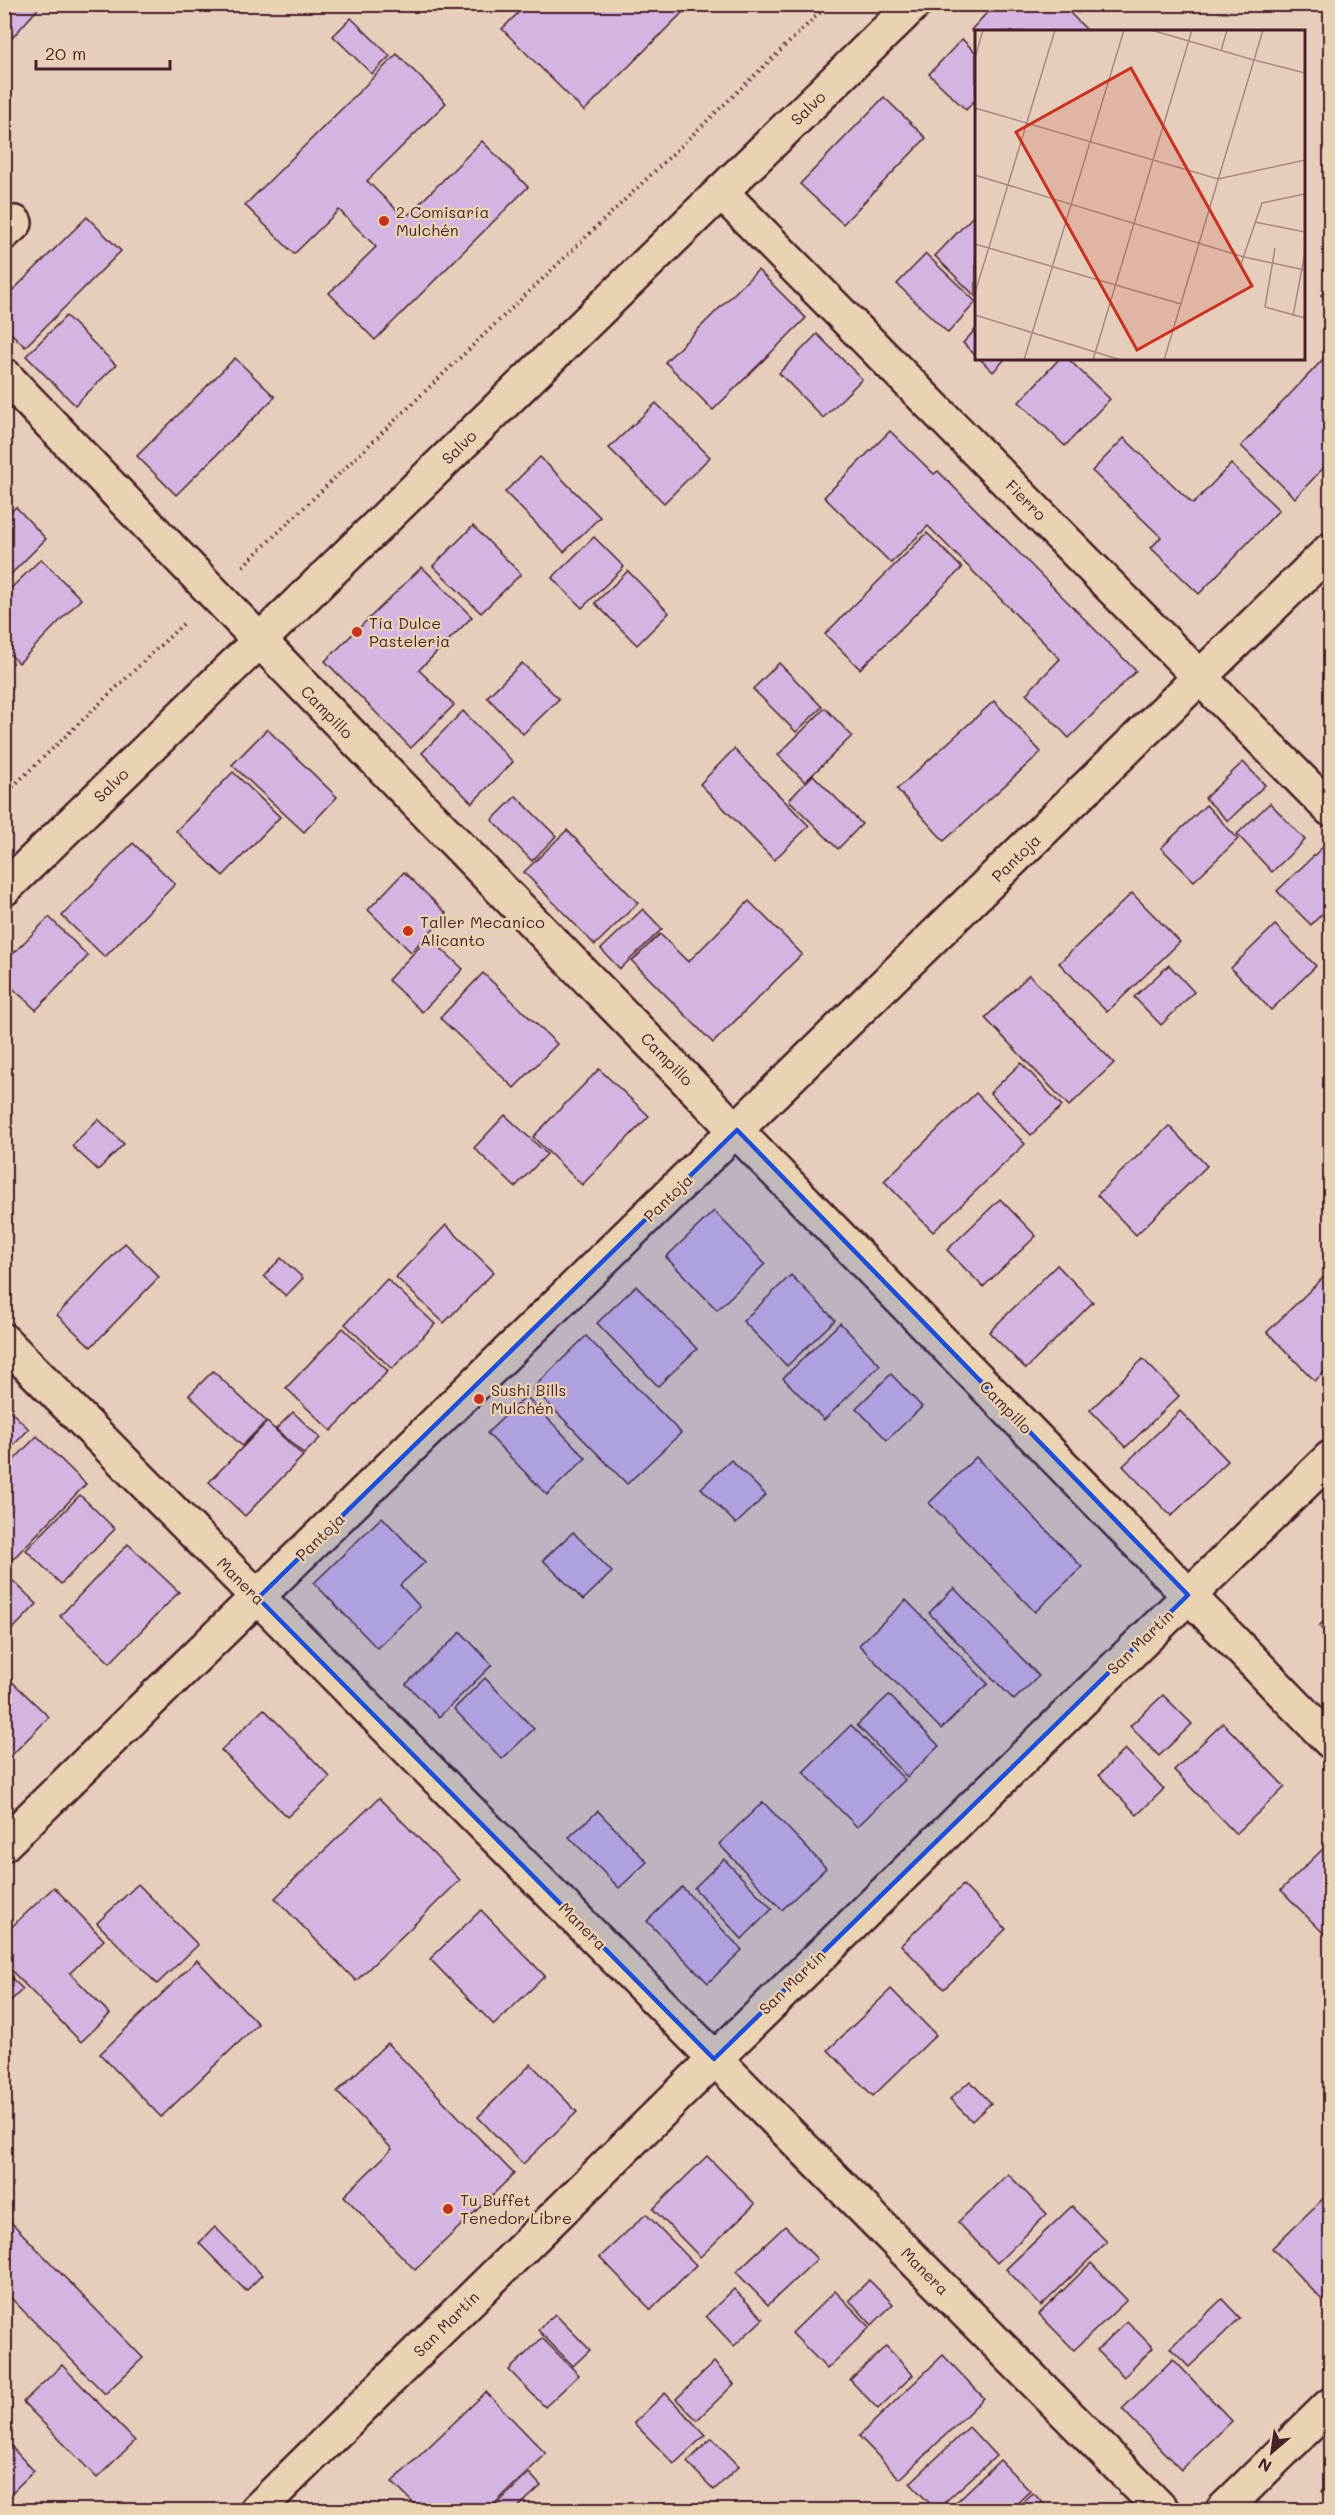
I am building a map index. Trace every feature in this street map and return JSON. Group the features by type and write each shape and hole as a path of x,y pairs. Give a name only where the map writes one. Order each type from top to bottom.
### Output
{"street":[{"name":"Salvo","path":"4,889 914,4"},
{"name":"Fierro","path":"721,192 1330,809"},
{"name":"Campillo","path":"4,375 259,641 1330,1741"},
{"name":"Pantoja","path":"4,1844 1330,550"},
{"name":"Manera","path":"4,1341 1162,2511"},
{"name":"San Martín","path":"257,2511 714,2059 1330,1458"},
{"path":"1223,2511 1330,2405"}],"path":[{"path":"4,795 829,4"}],"highlighted area":[{"path":"737,1130 1188,1595 714,2059 258,1598"}],"building":[{"path":"4,4 42,4 4,47"},
{"path":"527,4 691,4 584,111 502,29"},
{"path":"995,4 1061,4 1087,30 975,30 975,34 971,30"},
{"path":"1069,4 1086,4 1078,13"},
{"path":"351,18 390,56 372,74 333,36"},
{"path":"962,39 975,52 975,100 966,110 929,74"},
{"path":"397,54 446,103 367,181 405,218 482,141 528,187 375,340 329,293 376,247 339,210 294,254 245,205"},
{"path":"884,97 926,138 843,224 800,184"},
{"path":"975,214 975,296 935,256"},
{"path":"87,217 121,251 25,347 4,326 4,299"},
{"path":"926,254 975,303 948,333 897,284"},
{"path":"758,270 806,318 713,410 665,362"},
{"path":"1330,285 1330,304 1321,295"},
{"path":"66,316 116,365 75,405 26,356"},
{"path":"975,330 975,355 963,343"},
{"path":"817,334 862,379 823,418 779,373"},
{"path":"1330,352 1330,461 1295,498 1241,446"},
{"path":"235,358 275,397 176,495 137,456"},
{"path":"981,360 1004,360 993,372"},
{"path":"1058,360 1069,360 1110,399 1065,446 1019,402"},
{"path":"656,403 710,457 664,503 609,448"},
{"path":"890,431 934,474 938,471 1136,671 1069,738 1026,694 1060,659 928,526 891,563 824,497"},
{"path":"1124,438 1193,504 1231,464 1279,510 1199,594 1151,548 1161,537 1092,471"},
{"path":"540,457 600,517 564,552 505,492"},
{"path":"16,507 46,539 7,578 4,576 4,518"},
{"path":"473,526 521,574 481,613 433,566"},
{"path":"927,533 962,568 860,669 825,634"},
{"path":"594,537 624,567 582,608 552,578"},
{"path":"41,559 81,599 19,663 4,649 4,595"},
{"path":"422,567 472,617 419,670 454,705 411,748 325,661"},
{"path":"628,571 669,613 637,645 595,603"},
{"path":"522,663 559,699 523,734 487,697"},
{"path":"779,663 822,707 796,732 753,689"},
{"path":"994,701 1041,752 944,841 897,789"},
{"path":"825,708 852,736 805,782 778,755"},
{"path":"463,711 513,762 472,803 422,753"},
{"path":"267,729 337,797 304,832 232,765"},
{"path":"734,749 809,826 774,860 700,784"},
{"path":"1243,762 1265,785 1228,821 1205,798"},
{"path":"233,772 280,817 223,876 176,831"},
{"path":"813,775 862,824 838,849 789,800"},
{"path":"516,796 556,836 532,861 492,820"},
{"path":"1270,803 1305,840 1272,872 1237,834"},
{"path":"1206,805 1238,839 1194,881 1161,848"},
{"path":"567,830 638,903 595,945 524,872"},
{"path":"133,843 175,884 105,957 62,916"},
{"path":"1326,844 1330,849 1330,906 1311,925 1277,891"},
{"path":"404,872 447,914 411,952 368,910"},
{"path":"1132,893 1180,942 1107,1012 1059,963"},
{"path":"749,901 802,954 713,1043 632,961 660,934 688,962"},
{"path":"643,909 662,929 620,969 601,949"},
{"path":"49,917 88,956 36,1010 4,980 4,963"},
{"path":"1275,925 1316,966 1271,1010 1231,968"},
{"path":"429,937 463,969 422,1012 388,980"},
{"path":"1169,965 1194,992 1161,1025 1134,997"},
{"path":"483,973 557,1044 514,1088 440,1018"},
{"path":"1029,975 1114,1063 1069,1106 985,1018"},
{"path":"1021,1063 1062,1106 1031,1135 990,1093"},
{"path":"599,1069 649,1116 582,1185 533,1137"},
{"path":"976,1093 1025,1144 933,1232 884,1181"},
{"path":"505,1115 547,1154 515,1187 474,1148"},
{"path":"98,1119 124,1144 98,1170 72,1146"},
{"path":"1169,1126 1207,1166 1136,1235 1097,1195"},
{"path":"1000,1199 1036,1236 983,1287 947,1250"},
{"path":"714,1211 765,1264 717,1310 666,1257"},
{"path":"446,1225 494,1272 444,1323 396,1277"},
{"path":"125,1243 159,1277 91,1347 57,1315"},
{"path":"281,1258 303,1278 286,1296 264,1276"},
{"path":"1057,1265 1093,1302 1026,1369 989,1332"},
{"path":"1330,1271 1330,1366 1315,1381 1267,1332"},
{"path":"791,1275 835,1320 787,1366 743,1321"},
{"path":"387,1279 435,1324 392,1369 345,1324"},
{"path":"636,1286 697,1349 658,1386 597,1323"},
{"path":"840,1323 880,1365 824,1420 783,1378"},
{"path":"343,1328 388,1371 331,1431 286,1388"},
{"path":"586,1336 681,1433 627,1484 533,1388"},
{"path":"1143,1359 1179,1396 1126,1447 1090,1410"},
{"path":"213,1371 266,1421 242,1446 189,1395"},
{"path":"891,1374 922,1407 887,1440 856,1408"},
{"path":"526,1396 586,1458 547,1495 487,1433"},
{"path":"4,1405 29,1429 4,1455"},
{"path":"1180,1411 1228,1461 1171,1516 1123,1466"},
{"path":"293,1412 320,1438 304,1454 276,1429"},
{"path":"267,1422 303,1456 245,1516 209,1482"},
{"path":"37,1436 86,1484 11,1561 4,1554 4,1470"},
{"path":"976,1457 1082,1567 1035,1612 929,1503"},
{"path":"731,1460 766,1495 736,1524 701,1488"},
{"path":"80,1495 115,1529 61,1584 26,1550"},
{"path":"382,1517 425,1562 400,1585 420,1607 377,1648 314,1583"},
{"path":"573,1532 612,1572 583,1600 543,1560"},
{"path":"128,1544 179,1592 110,1663 60,1616"},
{"path":"10,1578 37,1604 4,1638 4,1584"},
{"path":"954,1588 1039,1676 1014,1700 929,1613"},
{"path":"906,1600 988,1684 941,1729 859,1645"},
{"path":"1330,1615 1330,1637 1319,1626"},
{"path":"461,1632 492,1665 439,1717 406,1684"},
{"path":"4,1674 49,1717 9,1758 4,1754"},
{"path":"485,1678 534,1729 502,1759 454,1709"},
{"path":"889,1695 939,1746 907,1777 857,1725"},
{"path":"1163,1695 1192,1724 1159,1756 1130,1726"},
{"path":"264,1709 330,1777 287,1817 221,1750"},
{"path":"1223,1723 1285,1787 1236,1834 1174,1770"},
{"path":"851,1725 905,1780 857,1827 803,1772"},
{"path":"1125,1749 1164,1789 1137,1815 1099,1775"},
{"path":"379,1798 460,1880 356,1981 275,1898"},
{"path":"763,1802 826,1868 782,1910 719,1844"},
{"path":"598,1811 647,1862 619,1888 569,1837"},
{"path":"1330,1842 1330,1936 1328,1938 1281,1890"},
{"path":"724,1859 772,1909 742,1939 694,1888"},
{"path":"138,1884 198,1945 157,1984 97,1923"},
{"path":"963,1885 1006,1929 944,1989 901,1945"},
{"path":"54,1887 104,1940 70,1973 110,2014 81,2042 4,1963 4,1934"},
{"path":"682,1887 742,1950 708,1983 647,1921"},
{"path":"481,1910 545,1976 494,2025 430,1959"},
{"path":"197,1960 258,2024 161,2117 100,2054"},
{"path":"4,1971 23,1989 4,2007"},
{"path":"891,1989 936,2035 873,2096 828,2050"},
{"path":"4,2040 13,2049 4,2057"},
{"path":"387,2043 514,2174 415,2270 344,2196 392,2149 337,2092"},
{"path":"531,2064 577,2112 523,2164 478,2117"},
{"path":"970,2081 991,2103 972,2121 950,2099"},
{"path":"707,2156 755,2204 700,2257 653,2209"},
{"path":"1008,2174 1047,2214 997,2263 958,2222"},
{"path":"1330,2192 1330,2295 1323,2301 1272,2248"},
{"path":"1072,2206 1107,2242 1041,2306 1006,2269"},
{"path":"646,2214 696,2265 651,2310 600,2257"},
{"path":"10,2221 143,2358 105,2394 4,2291 4,2226"},
{"path":"785,2226 817,2259 768,2305 736,2272"},
{"path":"215,2227 262,2275 246,2291 199,2243"},
{"path":"1091,2263 1127,2300 1074,2350 1039,2314"},
{"path":"869,2280 893,2304 872,2325 849,2300"},
{"path":"734,2289 763,2319 734,2346 706,2316"},
{"path":"835,2291 870,2327 827,2369 792,2333"},
{"path":"1222,2299 1240,2318 1189,2367 1170,2348"},
{"path":"555,2314 590,2350 573,2366 538,2330"},
{"path":"1127,2321 1153,2348 1124,2377 1097,2350"},
{"path":"542,2338 579,2375 545,2407 509,2370"},
{"path":"886,2346 913,2375 878,2409 850,2380"},
{"path":"943,2355 984,2398 900,2479 859,2436"},
{"path":"1173,2359 1232,2421 1181,2470 1122,2409"},
{"path":"714,2362 734,2384 697,2420 676,2399"},
{"path":"62,2365 135,2441 97,2478 23,2402"},
{"path":"486,2392 546,2454 488,2510 420,2510 392,2482"},
{"path":"665,2393 705,2435 674,2464 634,2423"},
{"path":"969,2427 996,2456 936,2510 910,2483"},
{"path":"712,2438 739,2466 714,2490 687,2462"},
{"path":"4,2439 34,2471 4,2500"},
{"path":"1000,2460 1030,2491 1010,2510 949,2509"},
{"path":"529,2473 541,2486 515,2510 503,2510 497,2504"},
{"path":"1330,2482 1330,2501 1321,2491"},
{"path":"1033,2493 1050,2510 1014,2510"}],"place":[{"name":"2 Comisaría Mulchén","path":"384,221"},
{"name":"Tía Dulce Pasteleria","path":"357,632"},
{"name":"Taller Mecanico Alicanto","path":"408,931"},
{"name":"Sushi Bills Mulchén","path":"479,1399"},
{"name":"Tu Buffet Tenedor Libre","path":"448,2209"}]}
